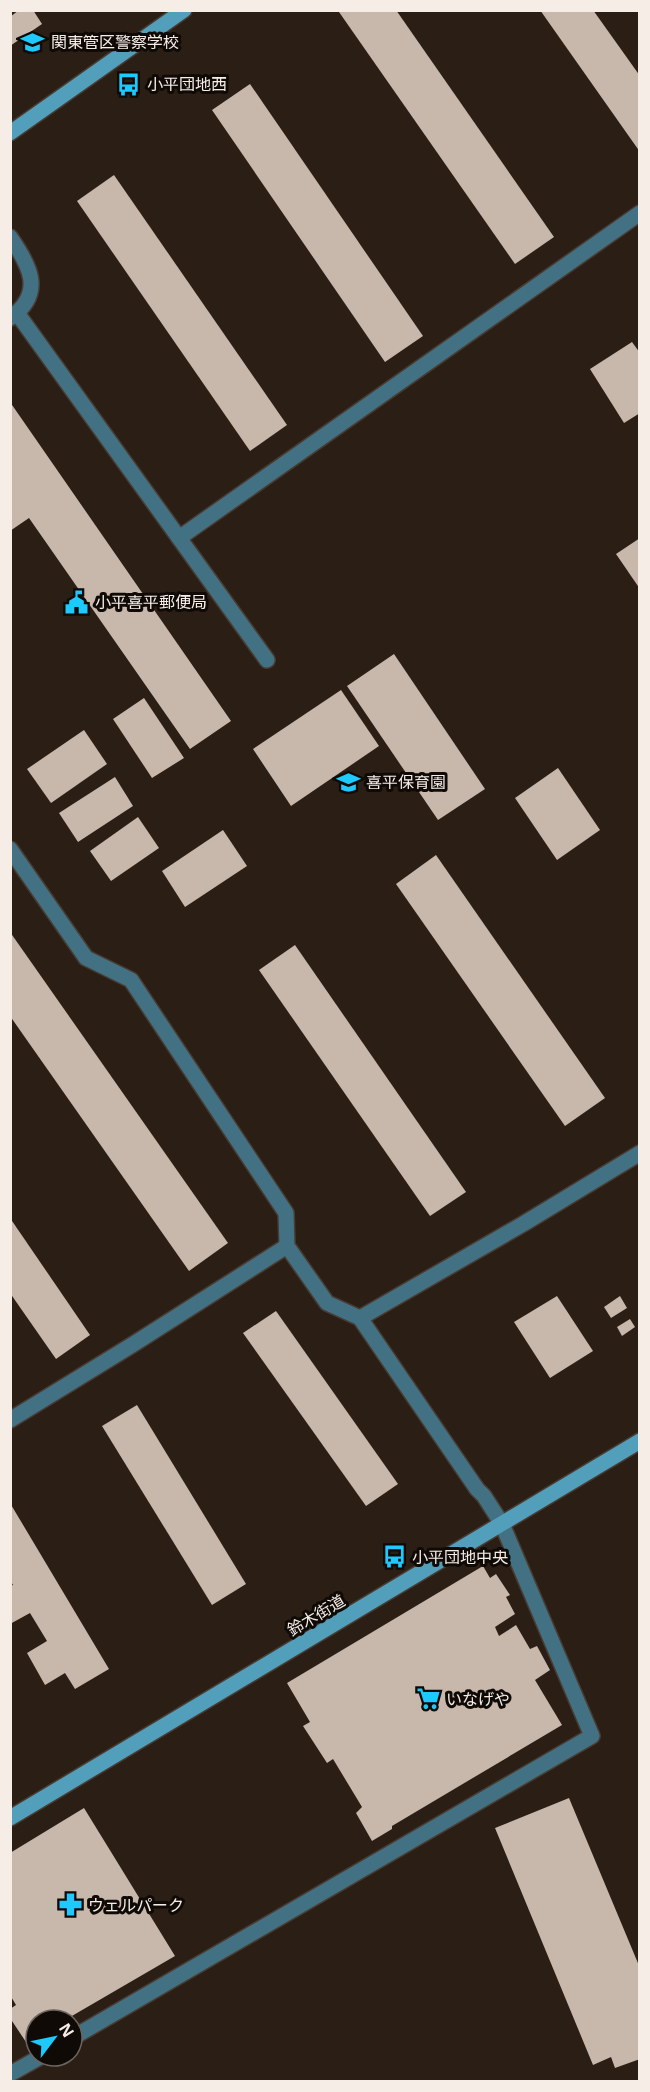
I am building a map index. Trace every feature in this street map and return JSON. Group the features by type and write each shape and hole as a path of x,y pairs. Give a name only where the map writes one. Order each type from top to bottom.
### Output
{"main road":[{"path":"10,133 184,10"},
{"name":"鈴木街道","path":"10,1818 639,1441"}],"lane":[{"path":"179,538 639,213"},
{"path":"10,237 30,269 32,287 25,302 14,316 267,660"},
{"path":"10,849 86,958 131,980 286,1213 286,1246 327,1304 360,1318 502,1524 592,1736 84,2031"},
{"path":"360,1318 523,1224 639,1153"},
{"path":"10,1420 286,1246"},
{"path":"10,2074 24,2066"}],"building":[{"path":"19,10 33,10 42,24 10,46 10,17"},
{"path":"341,10 396,10 554,237 515,264 339,12"},
{"path":"540,10 593,10 640,76 640,152"},
{"path":"250,84 423,336 385,362 212,110"},
{"path":"114,175 287,425 250,451 77,201"},
{"path":"632,342 640,353 640,413 624,423 590,369"},
{"path":"10,402 231,721 190,749 29,518 10,531"},
{"path":"640,538 640,589 616,554"},
{"path":"394,654 485,789 438,820 347,686"},
{"path":"341,690 379,746 291,806 253,749"},
{"path":"144,698 184,758 152,778 113,719"},
{"path":"84,730 107,764 51,803 27,769"},
{"path":"558,768 600,830 557,860 515,798"},
{"path":"115,777 133,806 78,842 59,813"},
{"path":"138,817 159,848 111,881 90,851"},
{"path":"223,830 247,866 185,907 162,871"},
{"path":"436,855 605,1098 565,1126 396,884"},
{"path":"10,932 228,1243 189,1271 10,1016"},
{"path":"295,945 466,1192 430,1216 259,970"},
{"path":"10,1218 90,1335 56,1359 10,1293"},
{"path":"557,1296 593,1351 550,1378 514,1322"},
{"path":"620,1296 627,1308 611,1318 604,1307"},
{"path":"276,1311 398,1484 366,1506 243,1333"},
{"path":"630,1319 635,1327 622,1336 617,1327"},
{"path":"137,1405 246,1584 212,1605 102,1426"},
{"path":"10,1503 109,1669 75,1689 65,1673 45,1685 27,1653 47,1641 30,1613 10,1624 10,1586 13,1585 10,1580"},
{"path":"483,1566 490,1578 496,1574 510,1595 506,1597 515,1614 495,1627 499,1636 516,1625 530,1649 537,1646 550,1670 535,1680 562,1725 392,1826 392,1829 372,1841 356,1813 362,1807 333,1759 327,1763 303,1726 310,1722 287,1683"},
{"path":"569,1798 640,1968 640,2059 615,2068 611,2057 593,2065 495,1828"},
{"path":"84,1808 175,1956 84,2009 24,2008 24,2039 10,2018 10,2009 16,2005 10,1995 10,1853"}],"place":[{"name":"関東管区警察学校","path":"33,42"},
{"name":"小平団地西","path":"129,84"},
{"name":"小平喜平郵便局","path":"77,602"},
{"name":"喜平保育園","path":"348,782"},
{"name":"小平団地中央","path":"394,1557"},
{"name":"いなげや","path":"428,1699"},
{"name":"ウェルパーク","path":"70,1905"}]}
